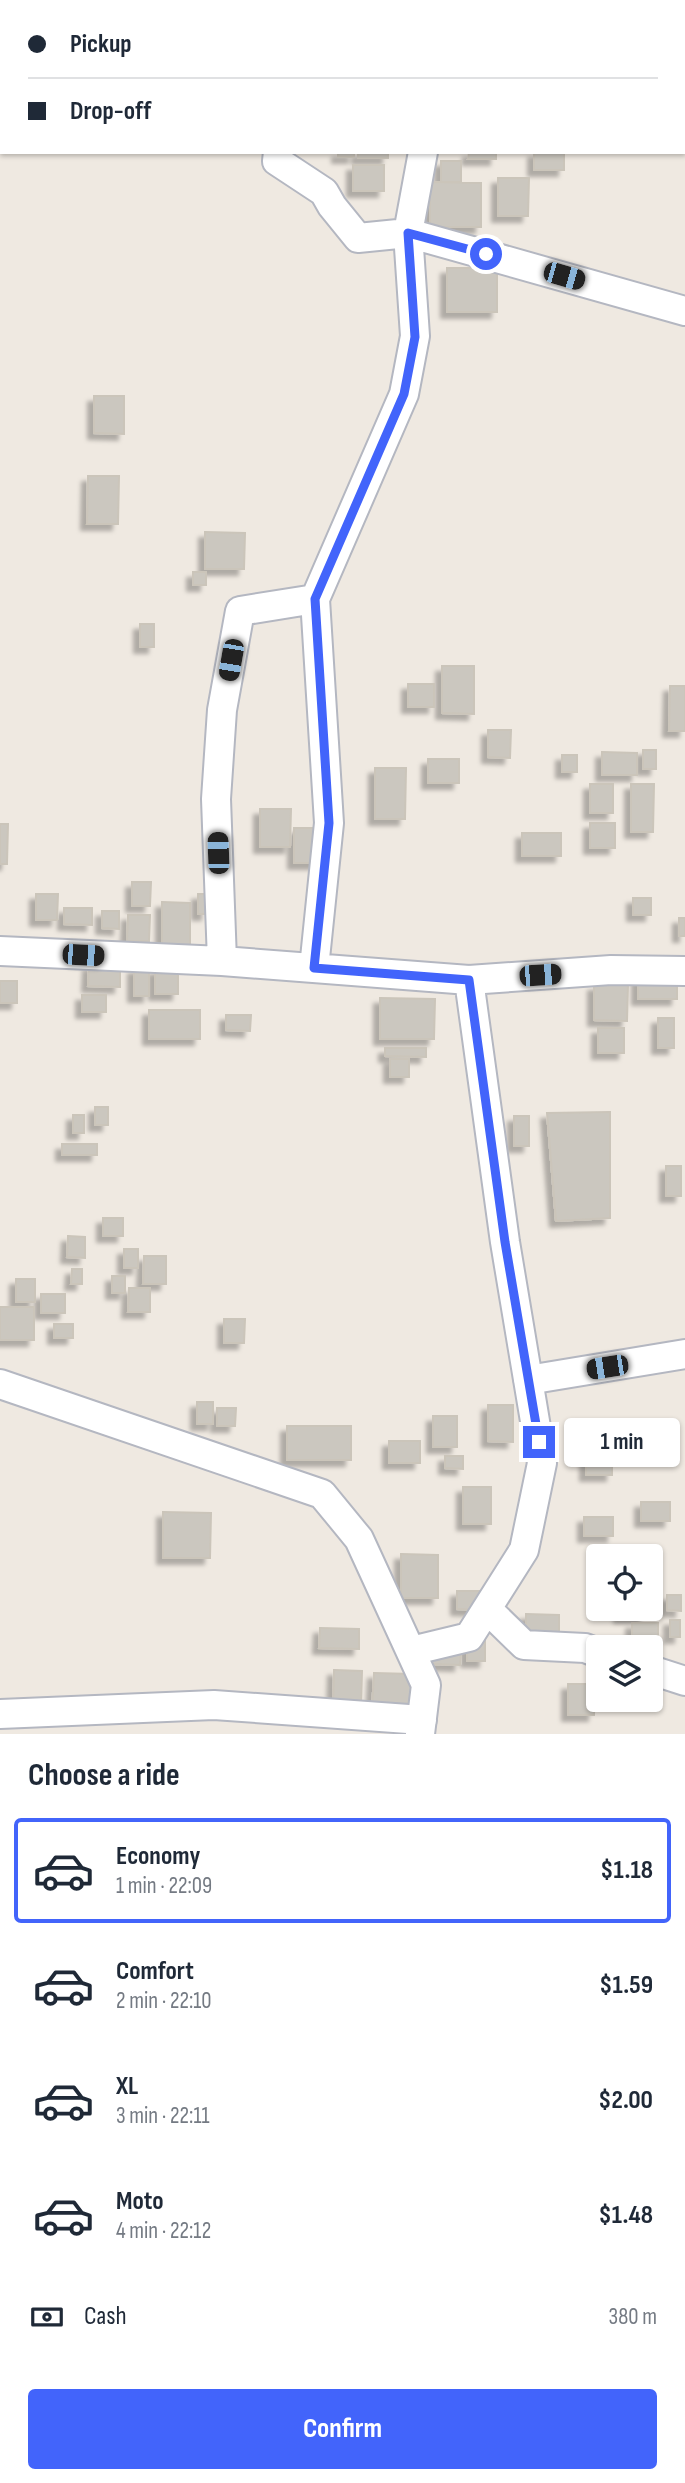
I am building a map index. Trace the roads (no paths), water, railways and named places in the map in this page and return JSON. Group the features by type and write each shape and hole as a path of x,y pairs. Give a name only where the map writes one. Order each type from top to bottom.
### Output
{"street":[{"path":"278,154 277,161 324,192 358,238 408,233 685,311"},
{"path":"314,968 329,823 315,599 404,394 415,337 408,233 423,154"},
{"path":"222,961 216,799 222,710 240,611 315,599"},
{"path":"0,951 222,961 469,980 611,970 685,971"},
{"path":"411,1651 469,1637 524,1550 542,1463 505,1242 469,980"},
{"path":"528,1380 685,1354"},
{"path":"0,1384 322,1494 359,1539 426,1685 421,1727 214,1706 0,1714"},
{"path":"487,1609 524,1645 586,1648"},
{"path":"663,1674 685,1681"}]}
